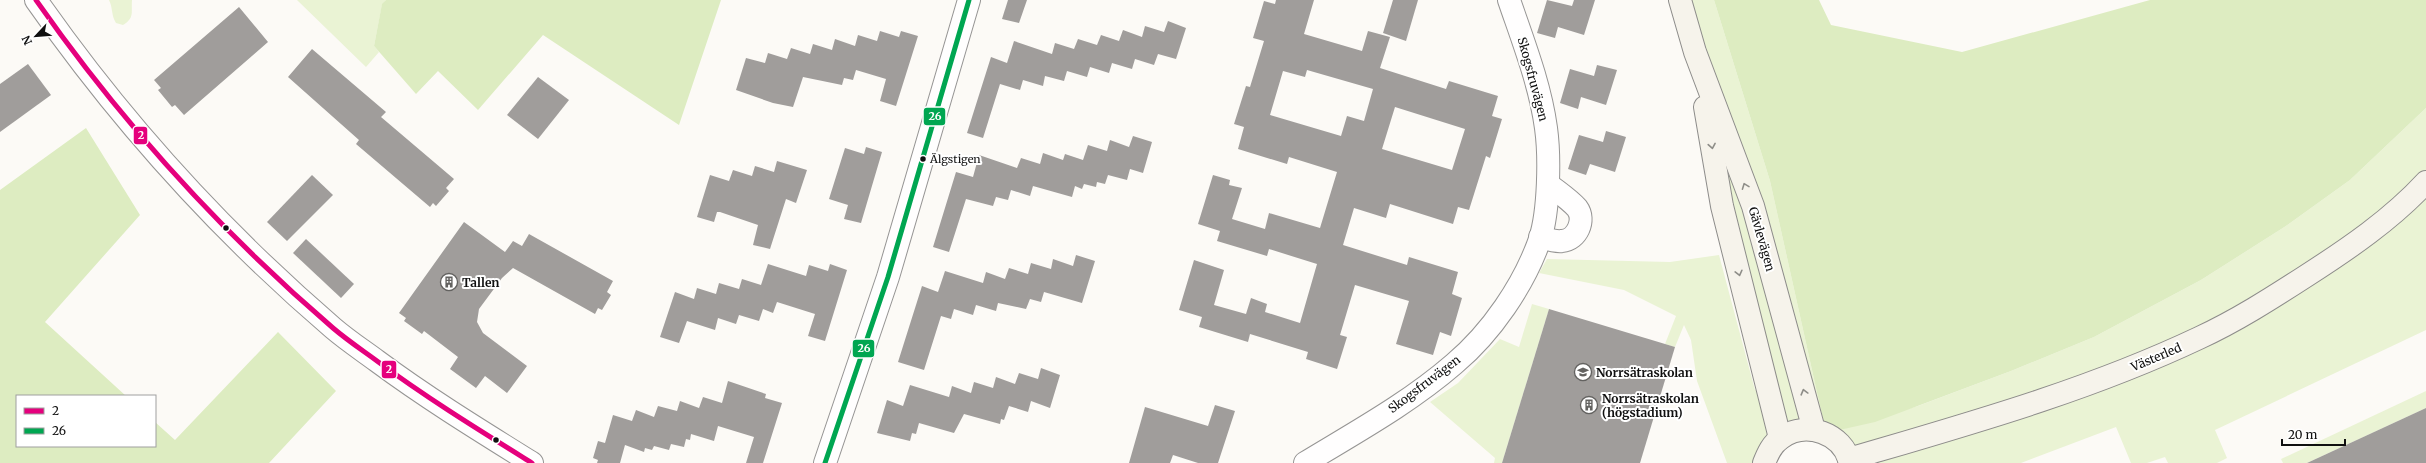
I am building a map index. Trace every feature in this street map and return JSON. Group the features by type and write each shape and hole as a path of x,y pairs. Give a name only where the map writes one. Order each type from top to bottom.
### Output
{"main road":[{"name":"Gävlevägen","path":"1680,0 1695,52 1753,206 1814,430"},
{"name":"Gävlevägen","path":"1695,52 1722,206 1780,438"},
{"name":"Västerled","path":"1850,461 2069,391 2200,338 2268,301 2321,267 2375,227 2426,182"},
{"path":"1764,463 1769,449 1780,438 1790,432 1814,430 1836,439 1844,448 1850,461"}],"street":[{"path":"36,0 93,79 163,164 242,244 334,329 433,402 532,463"},
{"path":"825,463 888,277 969,0"},
{"name":"Skogsfruvägen","path":"1306,463 1420,391 1478,342 1504,308 1528,267 1540,238 1548,184 1546,128 1542,106 1509,0"},
{"path":"1540,238 1562,241 1572,238 1578,231 1580,222 1578,210 1548,184"}],"green space":[{"path":"109,0 132,0 131,17 123,25 116,23"},
{"path":"297,0 386,0 382,5 374,46 379,52 366,67"},
{"path":"386,0 721,0 679,125 543,35 478,110 438,71 416,94 374,46 382,4"},
{"path":"1680,0 1714,0 1770,181 1826,433 1918,406 2011,371 2094,337 2201,280 2286,226 2350,180 2426,108 2426,330 2215,430 2227,458 2217,463 2168,463 2165,457 2147,463 2131,463 2116,427 2021,463 1850,463 1802,429 1764,463 1727,463 1697,381 1691,340 1684,325 1675,347 1665,344 1676,316 1624,290 1539,273 1547,259 1670,262 1719,255 1755,390 1767,388 1695,52"},
{"path":"1714,0 1819,0 1831,25 1962,52 2150,0 2426,0 2426,108 2350,180 2286,226 2201,280 2094,337 2011,371 1875,422 1826,433 1770,181"},
{"path":"86,128 140,215 45,322 125,395 16,395 16,447 156,447 156,423 175,440 278,332 336,391 269,463 0,463 0,190"},
{"path":"1532,304 1549,309 1502,463 1494,463 1495,458 1430,402 1458,383 1500,339 1519,347"},
{"path":"2426,391 2426,408 2307,463 2283,463 2281,459"}],"building":[{"path":"1008,0 1027,0 1019,23 1002,19"},
{"path":"1276,0 1314,0 1304,34 1362,51 1368,31 1390,37 1380,68 1446,89 1449,81 1498,96 1492,116 1502,119 1490,158 1486,156 1469,210 1458,207 1453,224 1390,204 1386,218 1354,208 1343,245 1407,265 1409,257 1458,272 1452,294 1462,298 1451,336 1440,332 1433,355 1396,344 1409,301 1355,285 1340,335 1347,337 1337,369 1306,359 1308,352 1250,334 1248,342 1199,327 1202,317 1179,310 1194,260 1224,270 1214,305 1246,314 1251,298 1267,304 1265,312 1300,323 1317,264 1269,249 1267,256 1217,241 1220,231 1198,224 1213,175 1230,180 1229,185 1242,188 1232,219 1265,229 1269,213 1320,228 1337,172 1289,157 1287,164 1238,149 1244,127 1234,124 1246,86 1250,87 1264,41 1253,38 1264,1 1275,4","holes":["1307,70 1373,89 1364,121 1347,116 1341,136 1270,115 1283,71 1305,77","1395,107 1465,129 1452,170 1382,149"]},
{"path":"1393,0 1418,0 1406,41 1383,33"},
{"path":"1547,0 1572,6 1574,0 1595,0 1584,35 1558,27 1555,38 1537,33"},
{"path":"239,7 268,42 184,115 175,105 172,107 158,90 161,88 154,80"},
{"path":"1168,21 1186,28 1176,59 1158,54 1154,65 1135,59 1132,69 1112,63 1109,73 1090,67 1087,77 1067,71 1064,81 1045,76 1043,86 1023,80 1020,90 1000,84 983,138 967,133 991,57 1007,63 1014,41 1052,54 1055,43 1074,49 1078,39 1097,45 1101,35 1119,41 1123,30 1142,37 1145,26 1164,32"},
{"path":"880,31 899,37 901,31 918,36 896,106 880,101 886,79 856,70 853,80 844,78 842,85 803,77 793,107 773,103 736,90 746,58 765,63 768,53 787,59 791,48 810,54 813,44 832,50 835,39 855,46 858,35 877,41"},
{"path":"312,49 386,112 381,117 454,179 446,188 449,191 436,206 433,203 430,207 356,144 359,140 288,77"},
{"path":"28,64 51,95 0,132 0,84"},
{"path":"1597,65 1617,70 1606,105 1581,97 1578,109 1560,103 1570,69 1594,76"},
{"path":"538,77 569,100 538,139 507,115"},
{"path":"1606,131 1626,137 1615,172 1590,164 1586,175 1568,169 1579,135 1603,142"},
{"path":"1133,136 1152,142 1143,173 1130,169 1127,180 1108,175 1105,184 1097,182 1096,187 1084,184 1082,189 1075,186 1072,197 1033,186 1030,196 1011,190 1008,200 996,197 993,206 966,199 949,252 933,247 956,172 973,177 979,155 1017,168 1021,158 1040,164 1043,153 1063,160 1065,154 1083,160 1088,145 1107,151 1110,140 1129,147"},
{"path":"866,147 882,152 861,223 844,219 848,205 829,199 845,148 864,154"},
{"path":"777,161 807,170 796,203 786,199 770,249 753,245 758,225 720,212 717,212 714,222 697,217 710,175 729,181 733,170 752,176 755,166 774,172"},
{"path":"312,175 333,195 287,241 267,222"},
{"path":"464,222 505,252 513,241 522,246 529,234 613,281 607,292 611,295 602,310 598,308 595,314 513,268 502,278 479,309 477,322 483,333 527,366 507,393 485,376 476,388 450,369 458,357 424,331 422,334 404,321 406,318 399,313"},
{"path":"306,239 354,284 341,298 293,253"},
{"path":"1076,255 1095,261 1082,303 1044,292 1041,302 1030,299 1026,309 998,303 996,311 976,305 973,315 954,309 951,319 941,316 924,370 898,362 922,286 938,292 945,271 983,283 986,272 1005,279 1009,268 1028,274 1031,263 1051,269 1053,259 1073,266"},
{"path":"768,264 806,276 809,265 828,271 830,264 847,270 825,341 808,336 815,314 777,302 773,313 763,309 759,321 739,315 736,324 718,318 715,330 687,321 679,343 660,337 675,292 694,299 697,288 716,294 719,283 739,289 742,279 761,285"},
{"name":"Norrsätraskolan (högstadium)","path":"1549,309 1675,347 1640,463 1502,463"},
{"path":"1041,368 1060,375 1050,408 1031,401 1028,412 1009,406 1004,420 1001,419 1000,424 964,414 954,433 919,423 916,434 912,433 910,441 877,433 887,400 903,406 910,385 949,397 952,386 971,393 974,382 993,388 996,377 1015,384 1019,373 1038,379"},
{"path":"728,381 766,394 765,398 782,403 763,463 746,463 754,437 718,426 714,441 691,434 690,440 686,439 684,447 671,444 669,450 654,446 652,450 645,448 644,452 625,445 620,463 597,463 598,460 593,458 598,441 605,443 613,415 632,421 636,410 654,417 658,406 677,411 680,401 699,408 703,397 722,403"},
{"path":"1215,405 1235,411 1218,463 1198,463 1173,455 1170,463 1129,463 1145,407 1208,426"},
{"path":"2426,408 2426,463 2307,463"}],"transit line":[{"name":"2","path":"36,0 69,45 138,132 212,214 291,291 338,332 396,375 453,414 532,463"},
{"name":"26","path":"825,463 888,277 969,0"}],"place":[{"name":"Älgstigen","path":"923,159"},
{"name":"Tallen","path":"449,282"},
{"name":"Norrsätraskolan","path":"1583,372"},
{"name":"Norrsätraskolan (högstadium)","path":"1589,405"}]}
